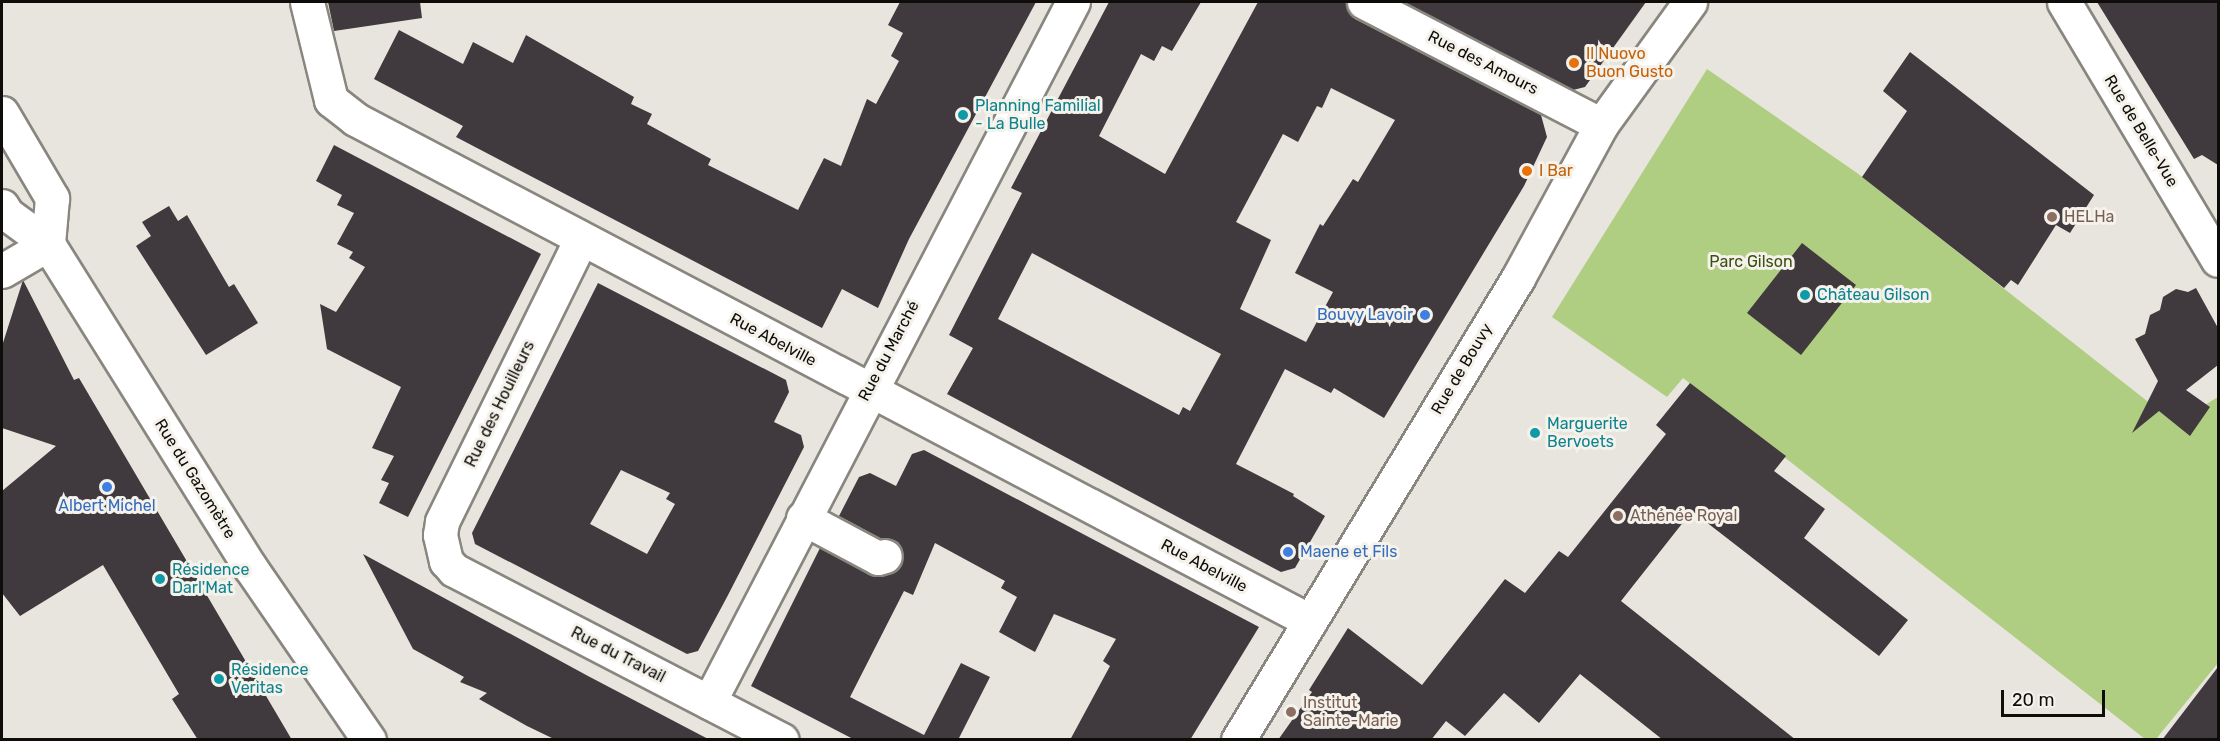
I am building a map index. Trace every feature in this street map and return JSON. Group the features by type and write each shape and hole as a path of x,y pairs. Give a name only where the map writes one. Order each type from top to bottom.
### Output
{"street":[{"name":"Rue Abelville","path":"308,2 331,100 355,119 1310,621"},
{"name":"Rue du Marché","path":"709,702 868,390 1073,2"},
{"name":"Rue des Amours","path":"1364,2 1601,125"},
{"name":"Rue de Bouvy","path":"1239,740 1310,621 1327,598 1457,374 1518,278 1601,125 1690,2"},
{"name":"Rue de Belle-Vue","path":"2064,2 2218,260"},
{"path":"2,113 52,198 48,244 2,271"},
{"name":"Rue du Gazomètre","path":"2,206 7,214 48,244 250,567 369,740"},
{"name":"Rue des Houilleurs","path":"454,570 442,549 442,522 581,239"},
{"path":"802,518 878,558 885,556"},
{"name":"Rue du Travail","path":"454,570 782,740"}],"green space":[{"name":"Parc Gilson","path":"1707,69 1857,173 2175,423 2218,397 2218,663 2156,739 2145,739 1683,378 1667,397 1552,317"}],"building":[{"path":"328,2 420,2 422,18 334,31"},
{"path":"900,2 1036,2 909,239 878,308 842,289 822,328 456,137 463,126 374,79 399,30 463,64 473,42 513,63 526,35 634,97 631,104 652,114 647,124 711,159 708,165 798,210 824,158 841,166 867,99 876,104 899,61 891,56 903,33 888,25"},
{"path":"1109,2 1201,2 1172,51 1162,46 1154,61 1141,54 1099,136 1165,174 1258,2 1345,2 1355,19 1541,115 1547,137 1524,186 1384,418 1334,388 1331,393 1285,369 1236,464 1294,494 1293,496 1325,516 1295,568 1281,572 947,394 973,348 949,335 1022,193 1011,188","holes":["1331,88 1395,120 1358,182 1353,179 1323,226 1320,224 1295,273 1333,292 1306,342 1240,309 1271,240 1236,222 1283,134 1298,142 1317,106 1322,108","1032,253 1221,354 1190,411 1183,407 1179,415 998,319"]},
{"path":"1404,2 1646,2 1585,87 1573,90"},
{"path":"2097,2 2218,2 2218,165 2202,155 2194,159"},
{"path":"1910,52 2094,195 2070,233 2056,225 2018,285 2011,280 2004,288 1862,177 1907,111 1883,91"},
{"path":"334,145 541,254 408,517 379,503 389,483 381,480 394,456 372,448 401,387 327,349 320,304 336,312 365,267 349,258 353,252 337,244 354,213 337,205 342,195 316,181"},
{"path":"169,206 178,221 187,215 229,287 234,284 258,323 206,355 136,246 151,236 142,222"},
{"name":"Château Gilson","path":"1802,243 1856,285 1801,355 1747,313"},
{"path":"23,280 74,380 79,378 292,740 198,740 172,699 179,694 103,565 20,616 2,593 2,491 56,446 2,428 2,346"},
{"path":"598,283 786,380 789,392 774,422 801,435 804,447 698,651 687,654 475,544 472,533","holes":["621,470 670,493 666,499 675,504 647,554 590,524"]},
{"path":"2196,288 2218,328 2218,365 2186,390 2210,407 2190,436 2159,411 2132,433 2158,381 2135,339 2145,334 2150,315 2160,310 2163,297 2176,289 2188,292"},
{"path":"1690,383 1786,456 1774,471 1825,509 1804,538 1908,620 1879,656 1692,511 1621,601 1796,740 1663,740 1580,674 1539,723 1504,693 1465,736 1446,721 1431,740 1278,740 1312,692 1309,690 1348,628 1422,685 1505,579 1525,593 1559,551 1568,557 1666,434 1656,425"},
{"path":"924,450 1259,627 1190,740 1070,740 1110,666 1103,661 1116,639 1054,614 1035,652 999,632 1017,597 1001,588 1005,581 935,543 913,595 904,591 850,697 924,735 961,663 990,677 958,740 855,740 751,686 820,548 870,575 883,576 899,569 903,551 898,542 880,538 839,516 859,477 870,473 896,486 912,454"},
{"path":"363,554 710,740 556,740 527,726 479,699 487,693 460,682 464,677 413,649"},
{"path":"2218,667 2218,740 2162,740"}],"place":[{"name":"Il Nuovo Buon Gusto","path":"1574,63"},
{"name":"Planning Familial - La Bulle","path":"963,115"},
{"name":"I Bar","path":"1527,171"},
{"name":"HELHa","path":"2052,217"},
{"name":"Château Gilson","path":"1805,295"},
{"name":"Bouvy Lavoir","path":"1425,315"},
{"name":"Marguerite Bervoets","path":"1535,433"},
{"name":"Albert Michel","path":"107,487"},
{"name":"Athénée Royal","path":"1618,516"},
{"name":"Maene et Fils","path":"1288,552"},
{"name":"Résidence Darl'Mat","path":"160,579"},
{"name":"Résidence Veritas","path":"219,679"},
{"name":"Institut Sainte-Marie","path":"1291,712"}]}
